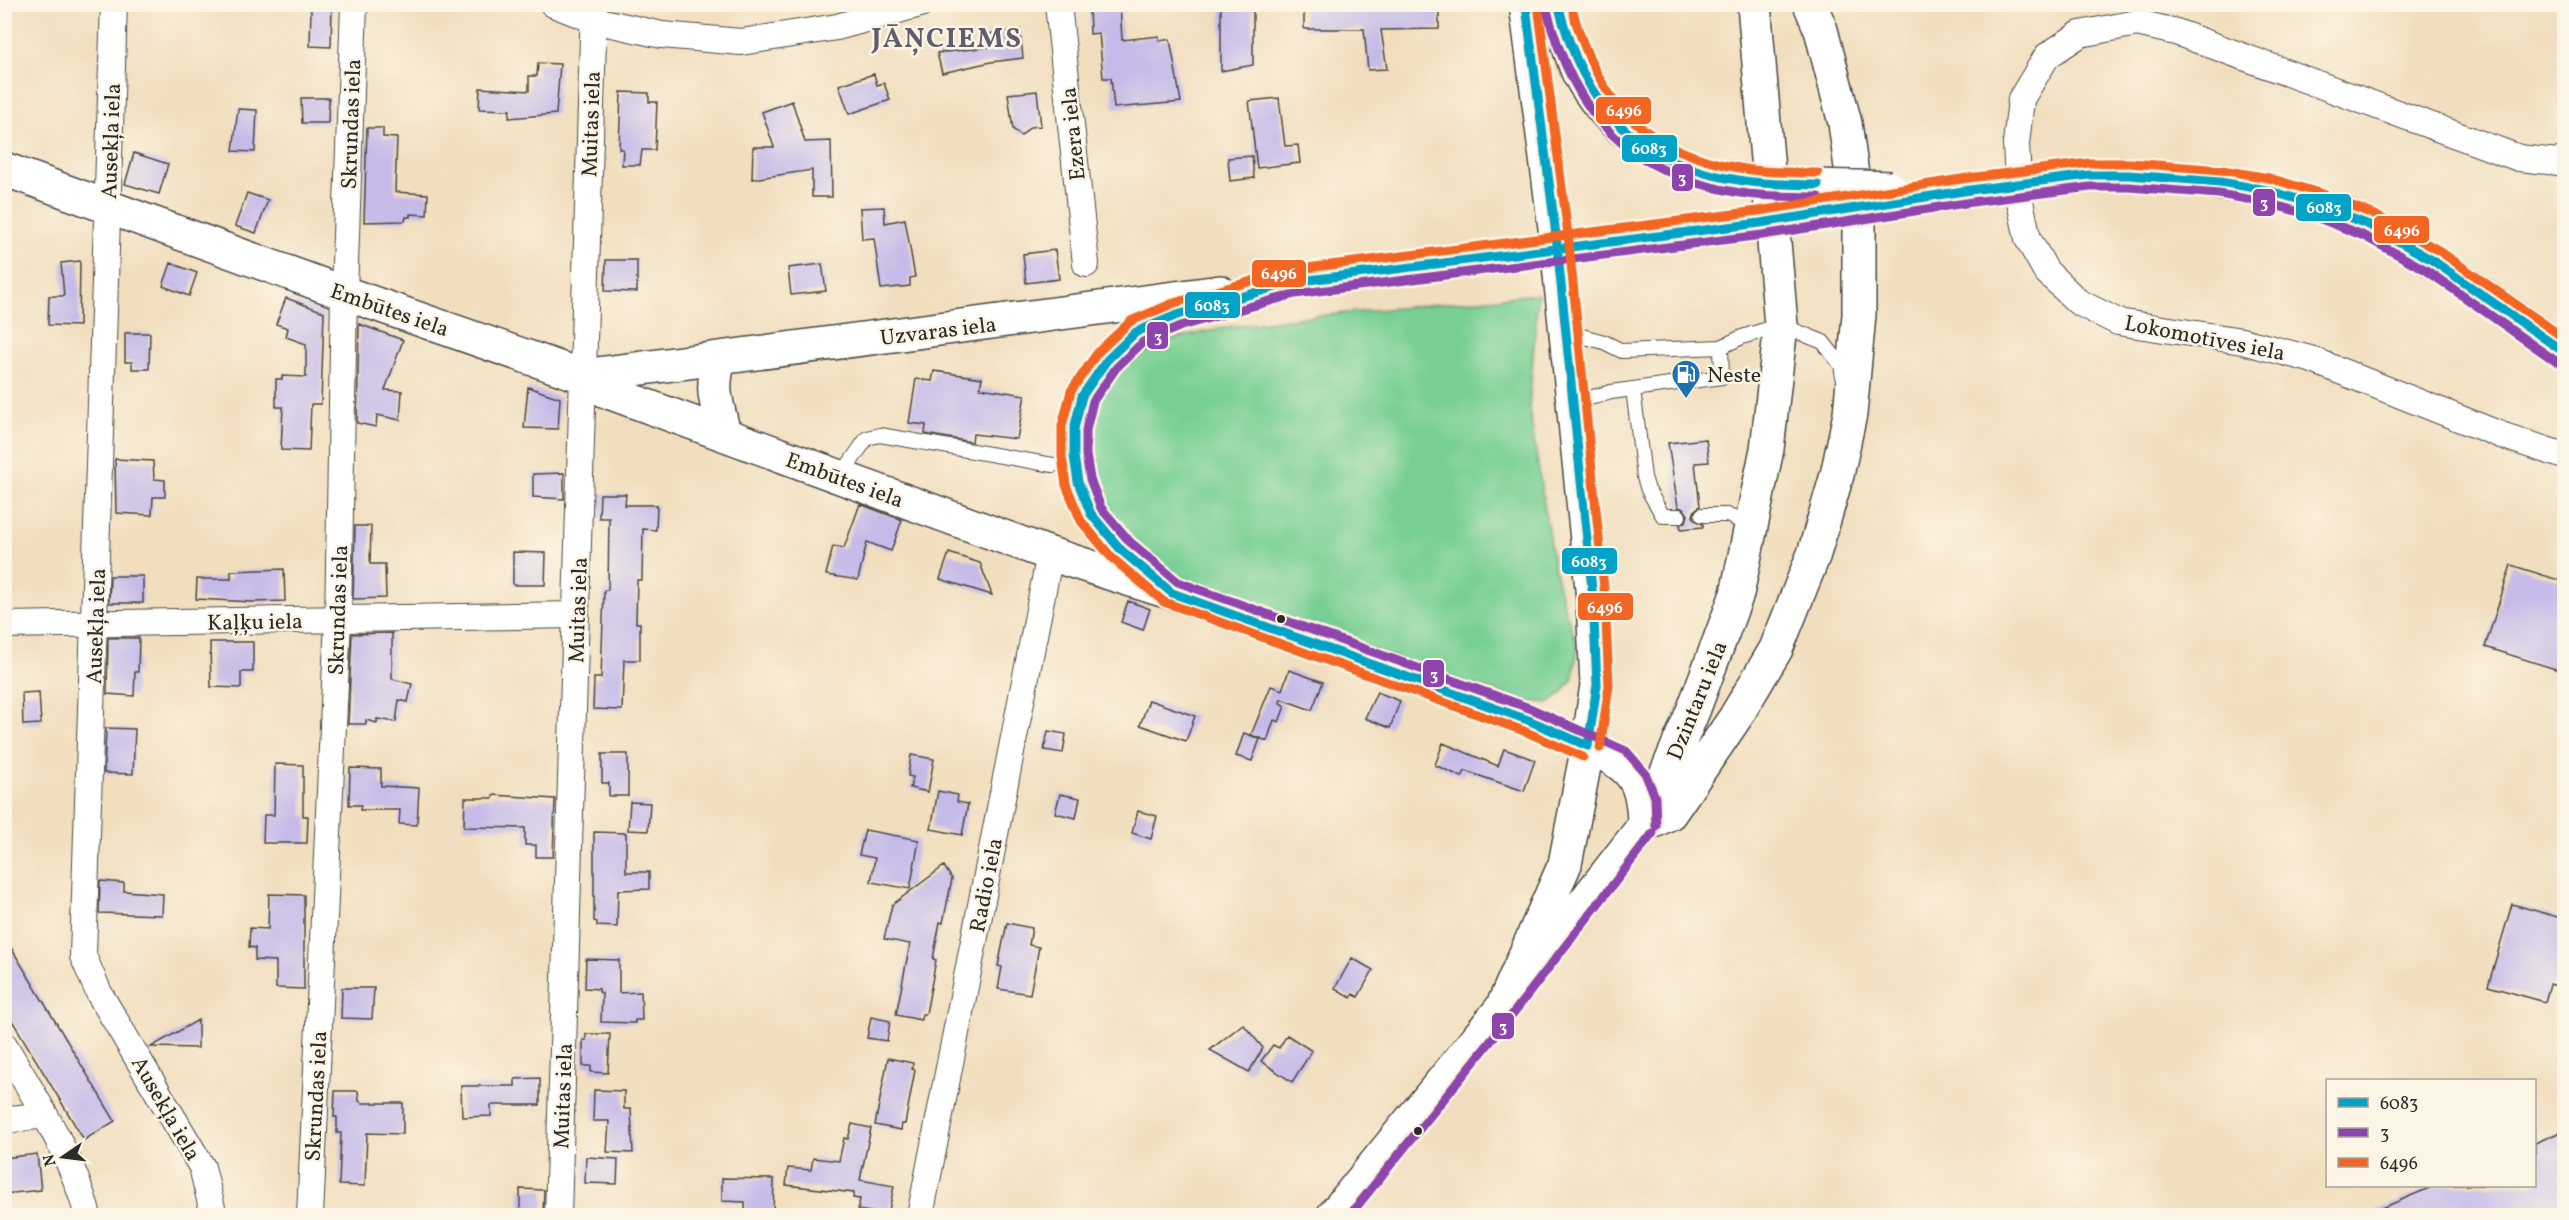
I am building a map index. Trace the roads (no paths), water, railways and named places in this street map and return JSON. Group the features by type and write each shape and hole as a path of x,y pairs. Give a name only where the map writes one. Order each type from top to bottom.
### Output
{"main road":[{"path":"1502,1008 1565,864 1588,747 1597,675 1593,599 1556,235 1526,4"},
{"name":"Dzintaru iela","path":"1333,1215 1502,1008 1644,826 1693,711 1737,594 1767,449 1781,325 1754,4"},
{"path":"1644,826 1670,813 1735,718 1776,650 1814,554 1850,414 1859,315 1859,226 1845,123 1821,30 1810,4"},
{"path":"1560,15 1578,73 1600,105 1628,134 1657,154 1694,171 1741,181 1970,190"},
{"name":"Embūtes iela","path":"4,169 344,293 582,376 606,391 1050,554 1172,593 1528,720 1620,761 1635,780 1644,802 1644,826"},
{"path":"1172,593 1121,550 1091,514 1078,482 1074,456 1074,429 1082,396 1107,360 1136,332 1176,315 1293,282 1760,223 1970,190 2080,176 2129,175 2220,182 2266,190 2315,204 2369,225 2432,260 2565,352"},
{"name":"Uzvaras iela","path":"582,376 1293,282"},
{"path":"719,358 713,381 714,401 724,434"}],"street":[{"name":"Ausekļa iela","path":"114,4 83,956 99,993 202,1167 214,1215"},
{"name":"Skrundas iela","path":"310,1215 338,620 344,293 354,4"},
{"path":"553,4 594,12 662,34 741,42 837,27 920,4"},
{"name":"Ezera iela","path":"1058,4 1086,264"},
{"name":"Muitas iela","path":"558,1215 594,12"},
{"name":"Lokomotīves iela","path":"2561,161 2518,158 2175,32 2137,23 2080,34 2047,56 2021,99 2016,144 2019,197 2028,239 2046,271 2078,302 2118,321 2242,341 2310,359 2501,435 2565,456"},
{"name":"Radio iela","path":"920,1215 1050,554"},
{"name":"Kaļķu iela","path":"4,625 576,615"},
{"path":"4,1045 45,1115 81,1191 88,1215"},
{"path":"4,1120 45,1115"}],"lane":[{"path":"1565,332 1604,342 1622,351 1721,347 1742,337 1781,325 1822,342 1841,365 1850,414"},
{"path":"1572,403 1611,392 1722,377 1721,347"},
{"path":"1634,389 1648,490 1663,516 1679,516"},
{"path":"840,477 867,438 880,435 1053,465"},
{"path":"1702,515 1727,515 1751,527"}],"place":[{"name":"Neste","path":"1686,400"}],"district":[{"name":"JĀŅCIEMS","path":"947,37"}]}
